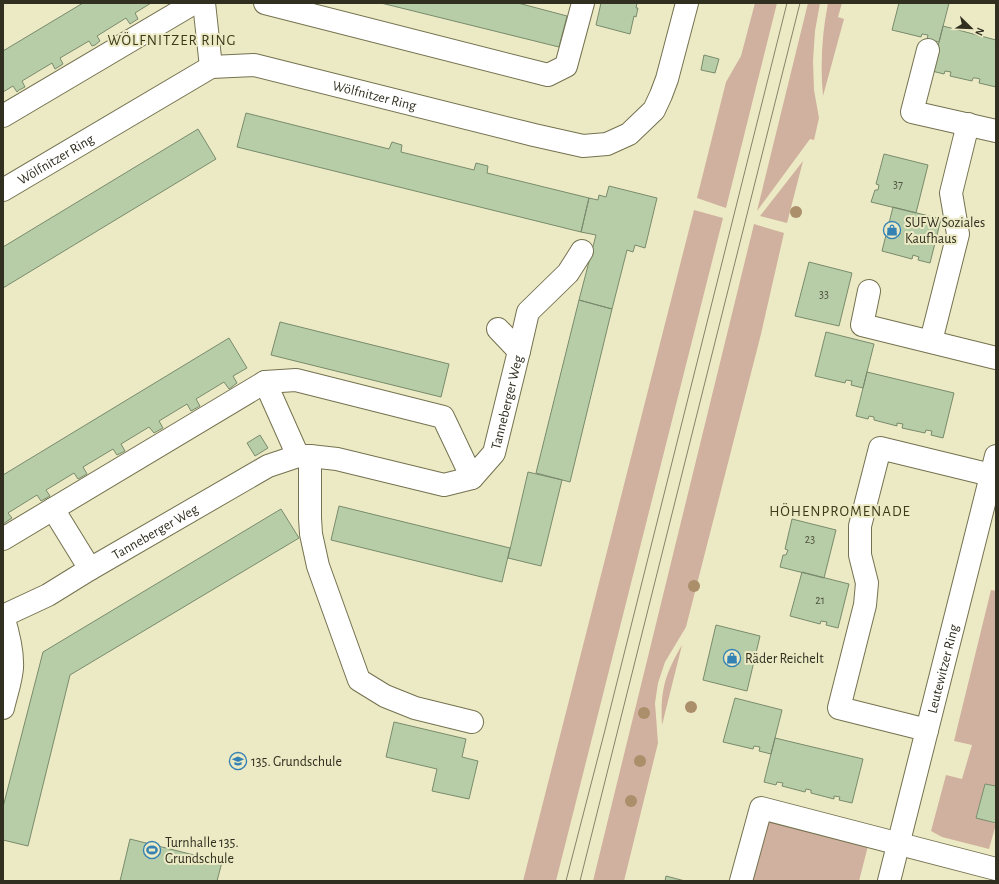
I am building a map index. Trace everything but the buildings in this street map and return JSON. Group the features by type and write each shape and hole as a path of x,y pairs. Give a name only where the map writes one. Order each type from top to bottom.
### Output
{"street":[{"path":"3,116 194,3"},
{"path":"204,3 211,67"},
{"path":"265,3 548,74 566,66 583,3"},
{"name":"Wölfnitzer Ring","path":"3,190 211,67 254,65 534,136 583,146 606,144 629,134 654,110 662,95 667,79 687,3"},
{"path":"928,50 912,112 996,131"},
{"path":"931,341 958,234 951,193 968,124"},
{"path":"519,351 528,312 568,273 582,251"},
{"path":"869,291 862,325 996,358"},
{"name":"Tanneberger Weg","path":"3,708 12,667 11,648 3,616 48,595 268,466 304,456 337,459 444,485 472,478 494,452 519,351 498,329"},
{"path":"3,539 265,382 296,380 444,417 472,478"},
{"path":"265,382 304,456 311,534 318,566 359,680 385,696 415,708 472,722"},
{"path":"927,730 839,708 865,605 867,583 860,555 860,526 880,448 993,475"},
{"name":"Leutewitzer Ring","path":"890,881 927,730 993,475"},
{"path":"53,509 90,569"},
{"path":"741,881 760,808 996,869"}],"shaded area":[{"path":"755,3 777,3 726,208 697,198 726,82 741,56"},
{"path":"808,3 820,3 815,31 813,61 814,90 819,118 814,140 810,139 757,211"},
{"path":"828,3 842,3 838,17 844,19 823,96 822,50"},
{"path":"803,161 787,223 760,216"},
{"path":"694,210 723,218 556,881 523,881"},
{"path":"754,224 784,233 761,334 686,627 665,662 658,683 655,703 658,743 624,881 593,881"},
{"path":"991,590 996,591 996,786 985,784 976,817 996,824 989,849 942,837 931,831 946,775 962,779 972,745 954,741"},
{"path":"682,645 662,725 662,702 665,683 671,665"},
{"path":"764,815 869,842 859,881 747,881"}],"tram line":[{"path":"566,881 787,3"},
{"path":"580,881 800,3"}],"place":[{"name":"SUFW Soziales Kaufhaus","path":"892,230"},
{"name":"Räder Reichelt","path":"732,658"},
{"name":"135. Grundschule","path":"238,761"},
{"name":"Turnhalle 135. Grundschule","path":"152,850"}],"district":[{"name":"WÖLFNITZER RING","path":"172,40"},
{"name":"HÖHENPROMENADE","path":"840,511"}]}
